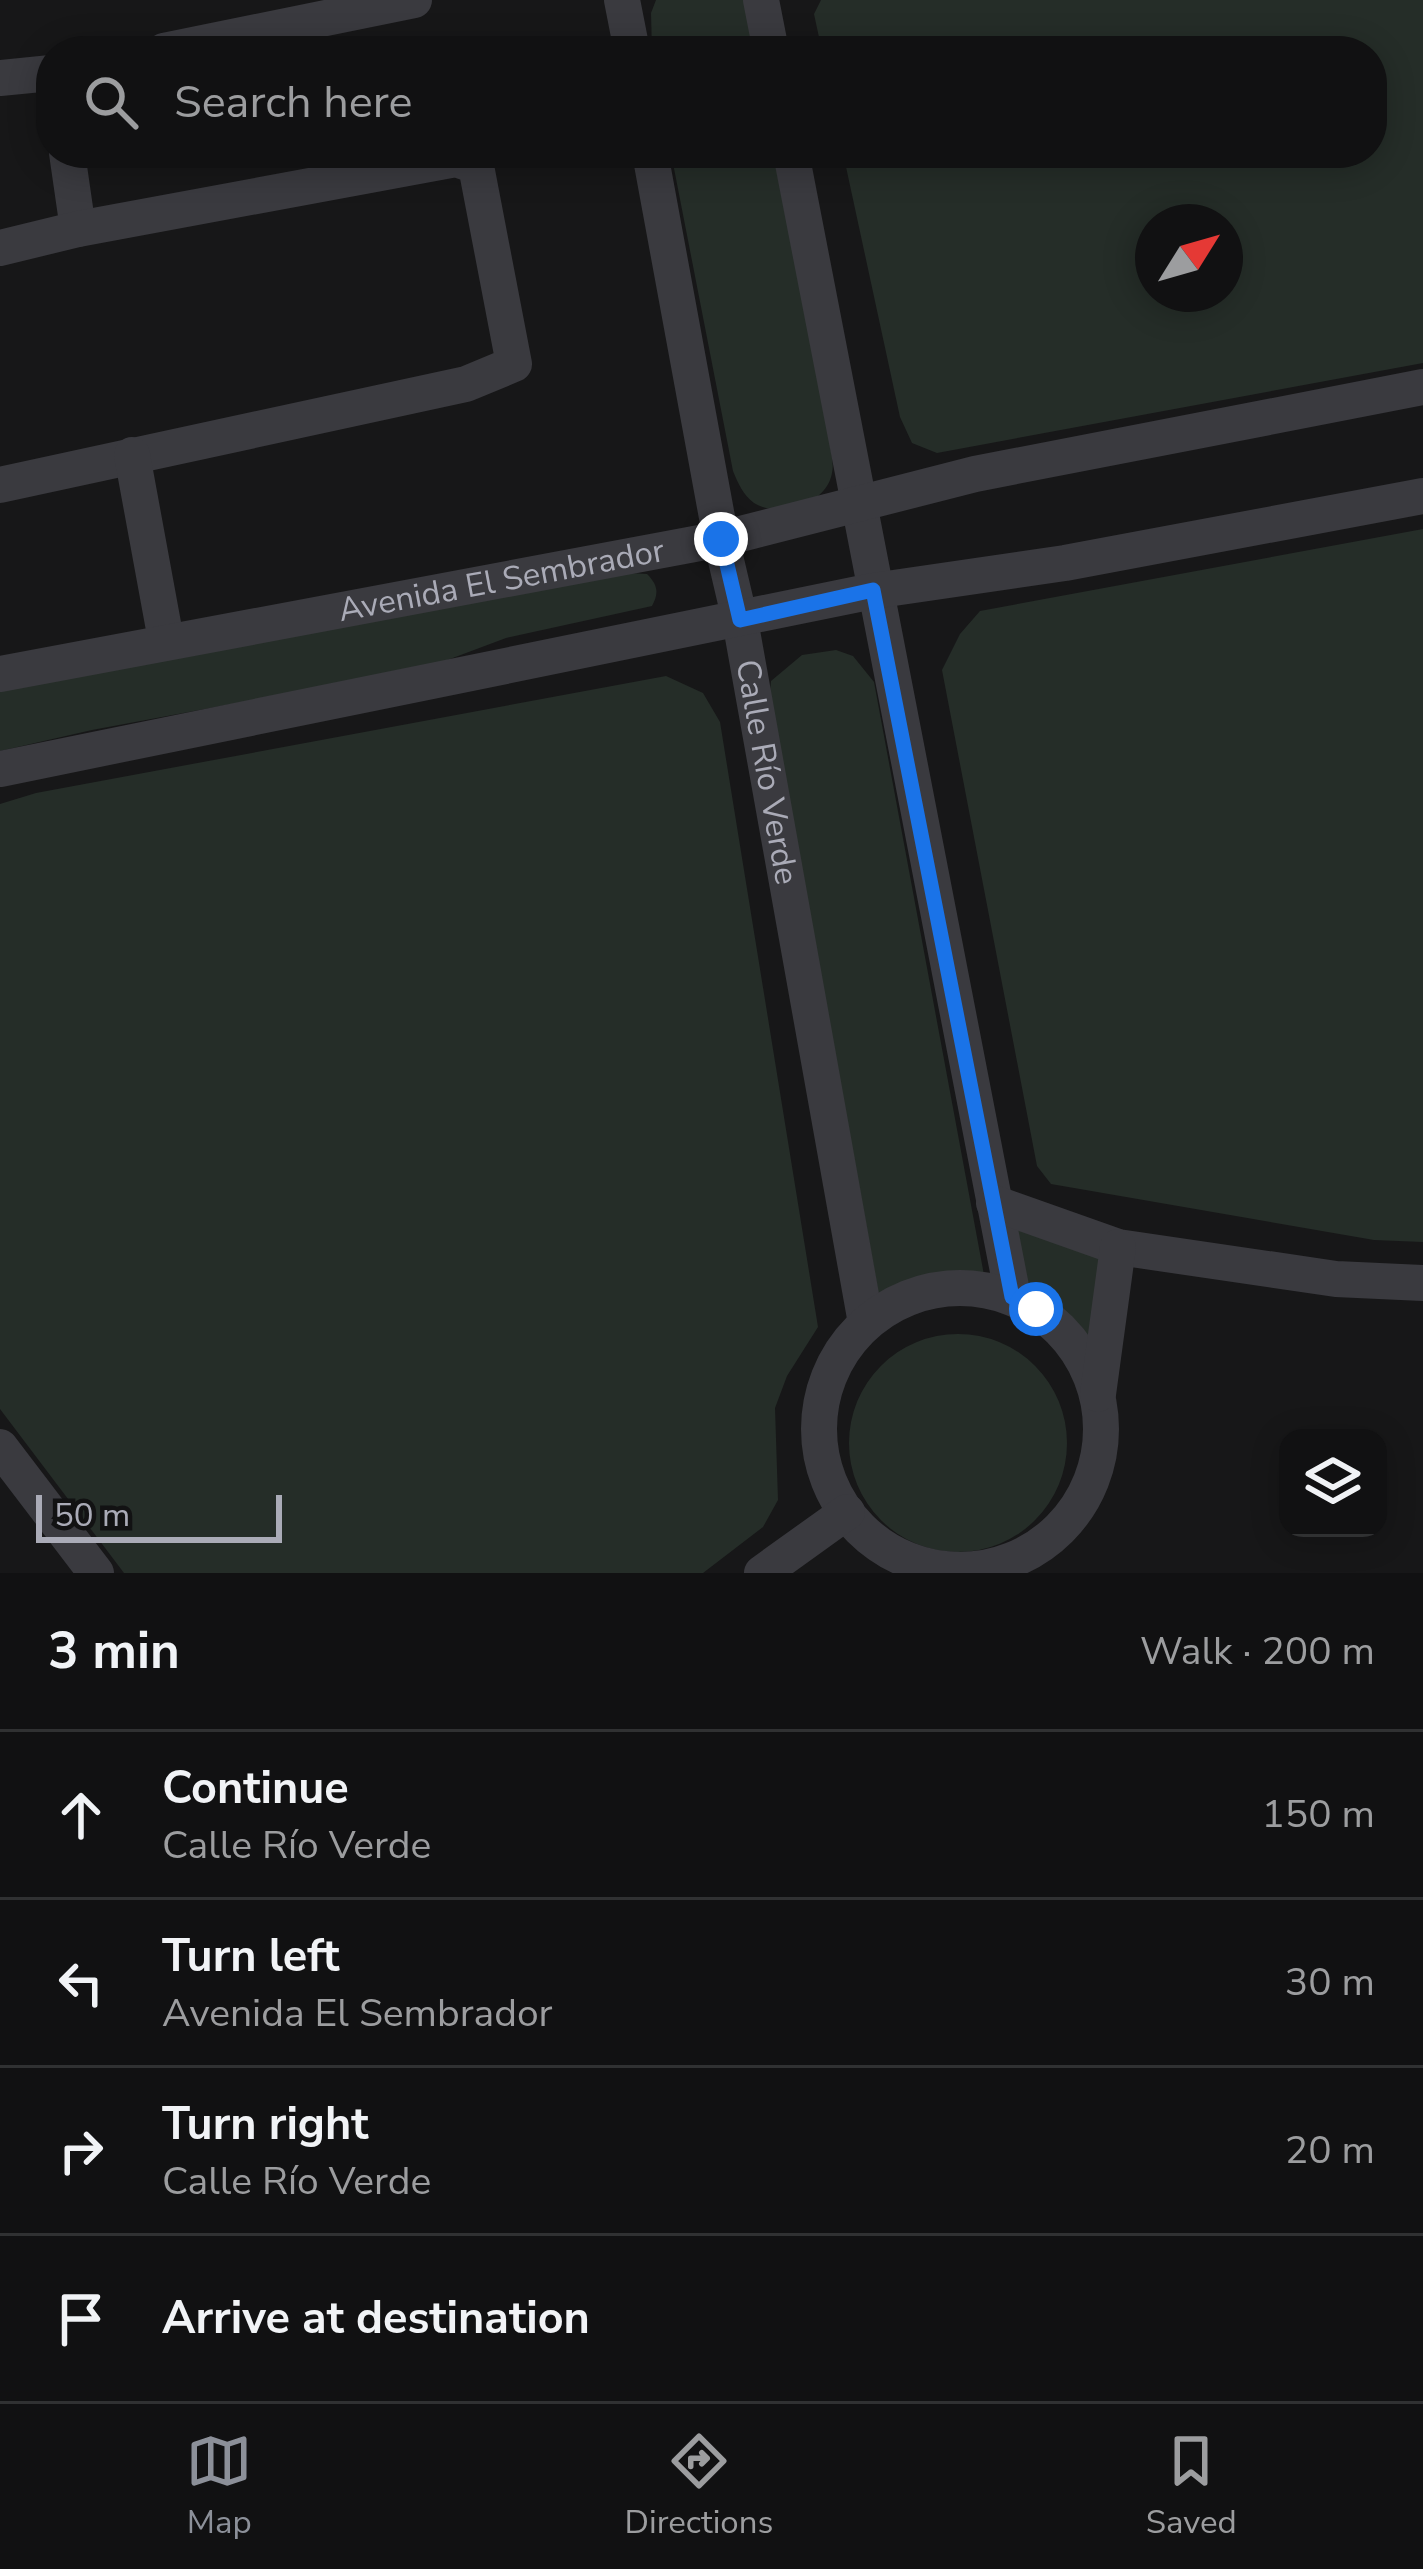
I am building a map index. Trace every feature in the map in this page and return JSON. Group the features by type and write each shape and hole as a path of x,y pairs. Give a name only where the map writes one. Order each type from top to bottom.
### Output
{"street":[{"path":"238,36 414,0"},
{"path":"622,0 629,36"},
{"path":"761,0 768,36"},
{"path":"0,78 36,75"},
{"path":"69,168 78,229"},
{"path":"0,248 78,229 407,168"},
{"path":"0,485 466,384 514,364 476,168"},
{"name":"Calle Río Verde","path":"653,168 740,620 866,1322"},
{"path":"794,168 1012,1297"},
{"name":"Avenida El Sembrador","path":"0,674 721,539 975,474 1423,387"},
{"path":"132,455 166,640"},
{"path":"0,770 873,590 1065,563 1423,496"},
{"path":"994,1203 1118,1247 1336,1280 1423,1283"},
{"path":"1097,1397 1074,1345 1036,1309 975,1288 936,1289 911,1296 866,1322 835,1363 820,1413 824,1465 847,1512 864,1532 908,1560 959,1570 1010,1561 1055,1534 1086,1493 1101,1444 1097,1397 1118,1247"},
{"path":"0,1447 96,1573"},
{"path":"763,1573 847,1512"}],"shaded area":[{"path":"656,0 745,0 755,36 652,36"},
{"path":"821,0 1423,0 1423,363 937,453 912,443 900,417 846,168 1387,168 1387,36 819,36 814,14"},
{"path":"674,168 781,168 832,473 812,500 776,509 754,503 733,471"},
{"path":"1423,529 1423,1242 1374,1240 1051,1184 1037,1166 942,670 960,634 980,611"},
{"path":"629,573 647,574 653,582 652,606 506,638 426,668 0,751 0,690"},
{"path":"836,650 853,656 874,682 984,1275 978,1282 933,1283 880,1302 770,692 771,681 802,655"},
{"path":"666,676 703,693 720,722 818,1327 787,1376 775,1408 778,1500 763,1527 703,1573 124,1573 0,1409 0,804 36,793"},
{"path":"1012,1228 1100,1252 1092,1350 1019,1286"},
{"path":"958,1334 1000,1342 1035,1366 1059,1401 1067,1443 1059,1485 1035,1520 1000,1544 958,1552 916,1544 881,1520 857,1485 849,1443 857,1401 881,1366 916,1342"}],"route":[{"path":"721,539 740,620 873,590 1012,1297 1036,1309"}]}
